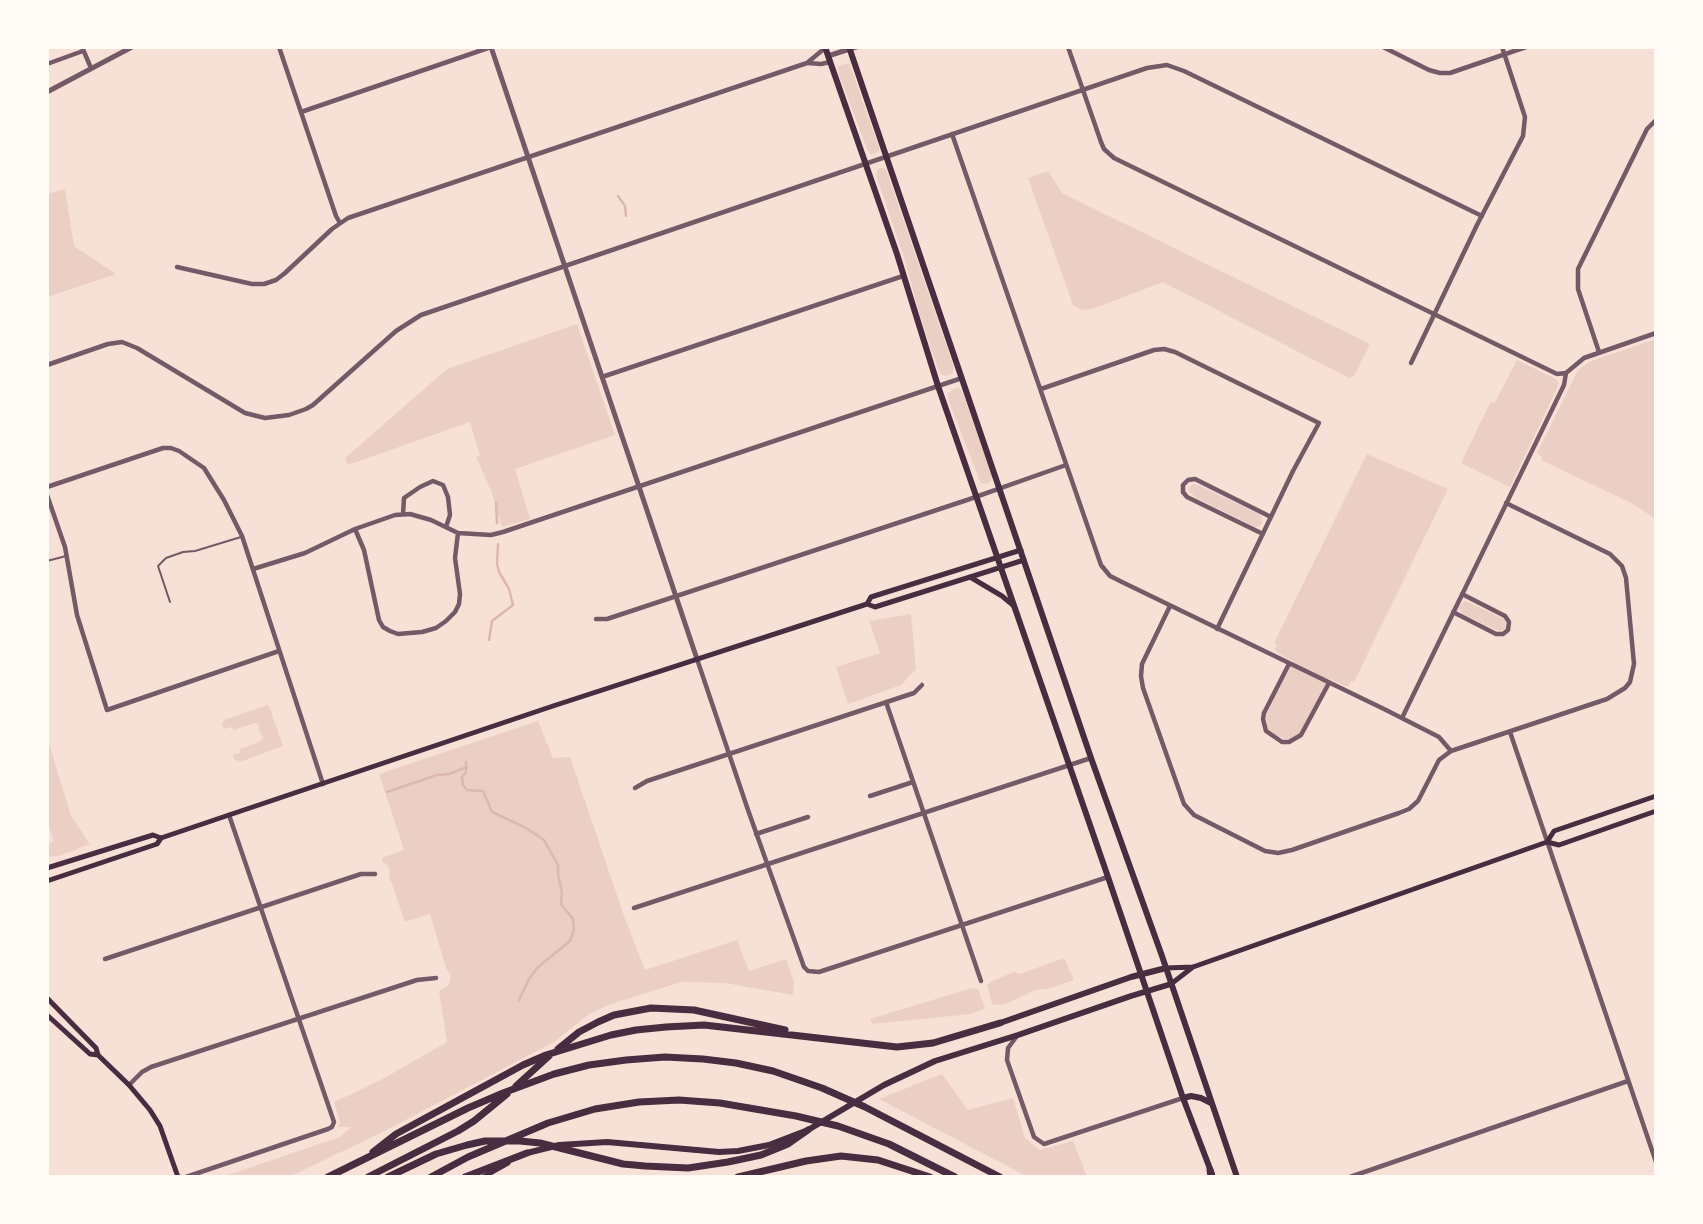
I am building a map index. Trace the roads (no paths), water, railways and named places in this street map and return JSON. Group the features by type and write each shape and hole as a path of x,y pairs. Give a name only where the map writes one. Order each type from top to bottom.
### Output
{"highway":[{"path":"368,1177 474,1121 579,1032 614,1015 632,1010 694,1010 806,1036"},
{"path":"358,1163 396,1134 500,1076 578,1044 636,1030 704,1025 878,1045 911,1046 951,1039 1000,1023"},
{"path":"328,1177 468,1108 554,1074 626,1059 665,1057 736,1063 773,1071 822,1087 1000,1177"},
{"path":"431,1177 468,1157 595,1109 639,1102 679,1100 720,1103 838,1126 889,1144 955,1177"},
{"path":"388,1177 448,1150 485,1141 520,1141 645,1166 688,1168 750,1158 808,1130"},
{"path":"465,1177 527,1153"},
{"path":"738,1177 841,1156 878,1160 930,1177"}],"main road":[{"path":"825,48 866,163 938,386 1183,1098 1212,1175"},
{"path":"851,48 1091,758 1237,1177"},
{"path":"47,881 157,844 161,838 867,604 872,597 1021,550"},
{"path":"867,604 874,607 1024,560"},
{"path":"970,577 1014,606"},
{"path":"1547,842 1554,831 1656,796"},
{"path":"1000,1023 1141,974 1166,968 1193,967 1547,842 1559,845 1656,811"},
{"path":"47,868 153,835 161,838"},
{"path":"808,1130 884,1085 935,1060 1171,984 1193,967"},
{"path":"47,998 96,1048 98,1055 150,1110 160,1126 178,1177"},
{"path":"47,1015 90,1054 98,1055"},
{"path":"1183,1098 1201,1098 1212,1104"},
{"path":"483,1177 527,1153 559,1145 607,1142 719,1152 785,1142"}],"street":[{"path":"47,92 132,47"},
{"path":"279,47 340,223"},
{"path":"301,112 491,47 756,834 804,967 808,971 818,972 1108,877"},
{"path":"1068,47 1104,149 1114,158 1557,374 1566,373 1584,358 1656,333"},
{"path":"1383,47 1440,73 1450,73 1526,47"},
{"path":"1411,363 1523,136 1525,117 1502,47"},
{"path":"177,267 252,284 276,280 348,218 807,63 825,48"},
{"path":"807,63 821,64 851,48"},
{"path":"47,64 83,49 91,68"},
{"path":"47,365 112,343 126,343 244,413 258,417 280,417 313,405 396,331 415,318 1083,89 1147,68 1167,65 1482,216"},
{"path":"1600,352 1577,289 1578,269 1647,130 1656,120"},
{"path":"952,134 1101,565 1110,576 1439,737 1451,751"},
{"path":"602,377 903,275"},
{"path":"1041,389 1154,350 1164,349 1319,423 1217,629"},
{"path":"1402,718 1564,385 1566,373"},
{"path":"253,569 305,553 378,520 403,514 410,514 458,533 491,535 503,532 962,378"},
{"path":"47,487 160,449 171,448 179,451 207,471 242,536 323,784"},
{"path":"596,619 607,619 1066,465"},
{"path":"1263,534 1187,497 1183,492 1183,485 1188,480 1195,479 1272,517"},
{"path":"403,514 404,498 433,481 443,485 448,497 450,515 446,527"},
{"path":"47,495 65,547 77,615 107,710 279,651"},
{"path":"1170,606 1142,664 1141,676 1184,804 1194,815 1265,851 1278,853 1292,850 1409,809 1418,801 1438,760 1451,751 1615,695 1630,682 1634,664 1626,578 1622,566 1611,554 1506,503"},
{"path":"355,529 365,550 379,620 383,627 398,634 436,628 455,612 460,594 455,558 458,533"},
{"path":"1453,612 1496,634 1503,634 1508,630 1510,622 1505,616 1462,594"},
{"path":"1289,664 1263,719 1266,731 1282,742 1289,742 1301,736 1329,683"},
{"path":"635,788 647,781 914,692 922,685"},
{"path":"886,702 981,981"},
{"path":"1510,732 1656,1162"},
{"path":"634,908 1091,758"},
{"path":"870,796 913,782"},
{"path":"186,1177 328,1129 334,1124 229,815"},
{"path":"756,834 808,817"},
{"path":"105,959 361,874 376,874"},
{"path":"129,1085 151,1067 416,980 436,978"},
{"path":"1018,1035 1006,1052 1007,1060 1034,1137 1044,1144 1183,1098"},
{"path":"1350,1177 1628,1081"}],"lane":[{"path":"170,602 158,566 166,558 242,536"},
{"path":"47,561 66,556"}],"waterway":[{"path":"618,196 625,206 626,216"},
{"path":"496,503 497,523"},
{"path":"489,640 492,621 513,605 497,564 498,544"},
{"path":"466,762 466,772 462,777 467,790 483,791 492,812 544,840 558,865 561,904 573,919 574,930 570,941 537,968 519,1000"},
{"path":"387,792 467,767"}]}
